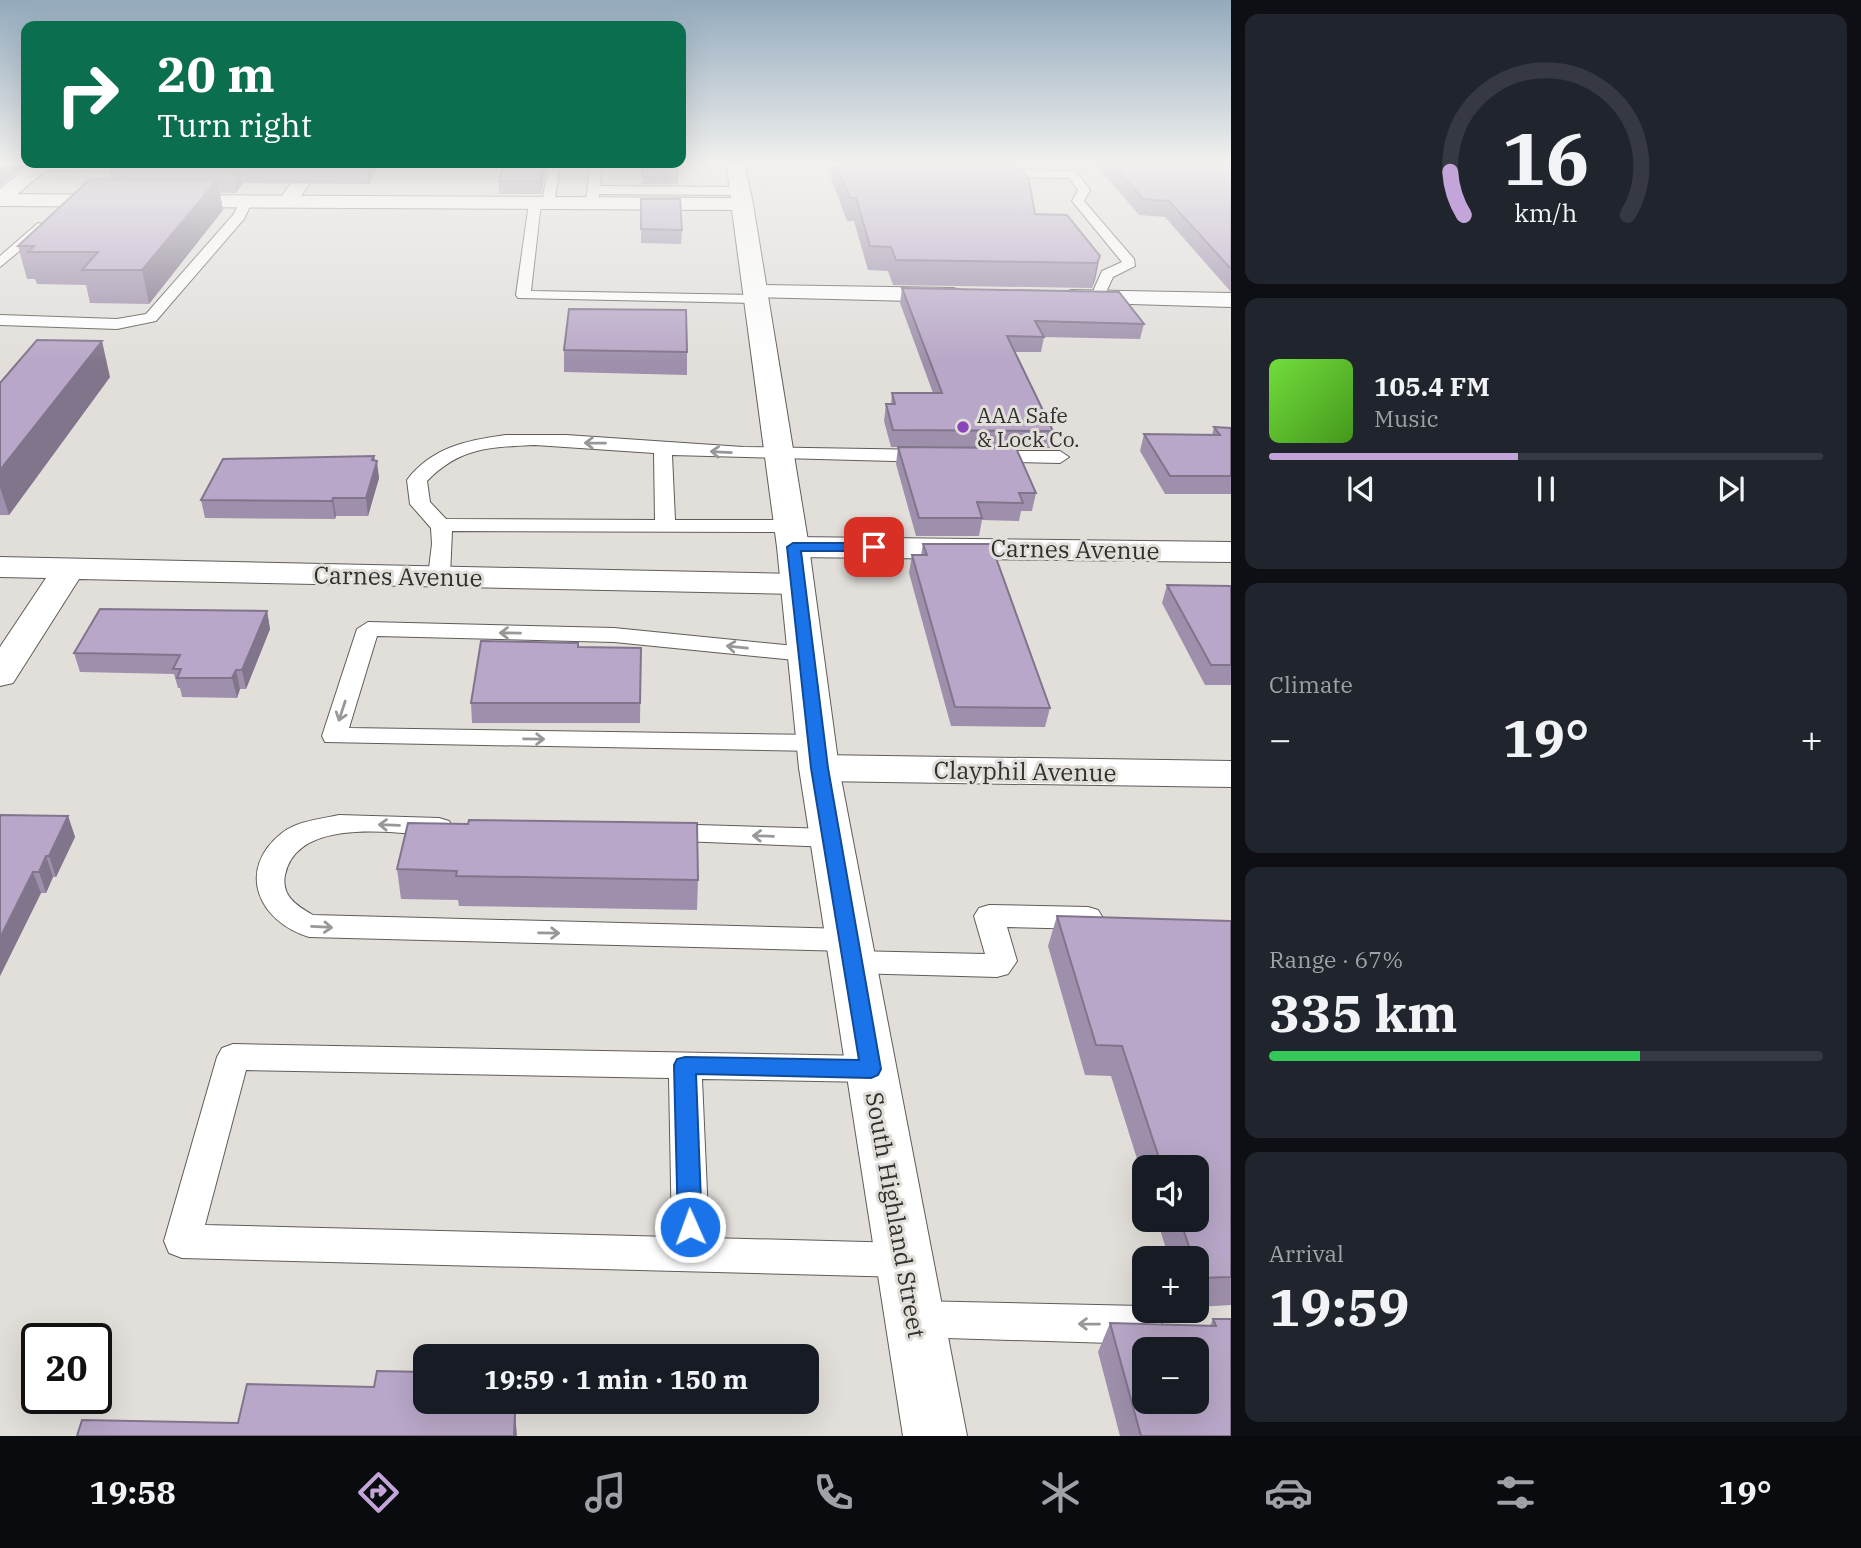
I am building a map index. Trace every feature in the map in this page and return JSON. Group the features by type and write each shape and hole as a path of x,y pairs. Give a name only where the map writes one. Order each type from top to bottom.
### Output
{"street":[{"name":"South Highland Street","path":"747,229 780,454 818,755 935,1436"},
{"path":"756,296 974,296"},
{"path":"1043,297 1231,300"},
{"name":"Carnes Avenue","path":"0,567 439,576 793,552 1231,552"},
{"path":"0,675 69,569"},
{"name":"Clayphil Avenue","path":"818,755 1231,774"}],"lane":[{"path":"0,263 39,229"},
{"path":"0,320 117,324 151,318 228,229"},
{"path":"537,229 523,295 756,296"},
{"path":"1097,298 1107,274 1128,266 1129,262 1101,229"},
{"path":"439,576 444,535 438,517 420,504 417,480 433,463 454,451 505,441 620,443 780,454 1060,457"},
{"path":"663,448 665,526"},
{"path":"441,525 665,526 793,552"},
{"path":"805,654 614,635 368,629 334,736 818,755"},
{"path":"460,827 340,823 310,829 286,843 279,853 272,864 270,887 282,912 309,926 850,951 997,966 1002,961 989,916 1110,919"},
{"path":"639,832 831,838"},
{"path":"871,1069 233,1057 182,1241 904,1260"},
{"path":"685,1065 691,1254"},
{"path":"915,1319 1176,1326"}],"building":[{"path":"36,229 176,229 142,270 82,270 98,252 28,252 34,246 18,246"},
{"path":"865,229 1078,229 1100,256 1097,263 896,260 891,247 870,246"},
{"path":"1195,229 1231,229 1231,269"},
{"path":"902,288 1119,292 1144,324 1035,321 1044,337 1007,336 1053,431 893,430 886,404 895,404 892,393 942,393"},
{"path":"569,309 686,310 687,352 564,350"},
{"path":"37,340 102,341 0,470 0,383"},
{"path":"1214,427 1231,428 1231,476 1170,476 1144,434 1220,435"},
{"path":"898,447 1016,448 1036,493 1019,493 1023,503 977,502 982,518 919,518"},
{"path":"374,456 372,460 377,461 366,498 333,498 332,501 201,500 223,459"},
{"path":"923,544 991,544 1050,708 955,707 912,555 927,555"},
{"path":"1167,585 1231,586 1231,665 1211,665"},
{"path":"100,609 267,611 242,670 236,670 232,678 177,678 181,669 173,669 180,655 74,653"},
{"path":"481,641 578,643 578,647 641,648 640,703 471,703"},
{"path":"0,815 68,816 39,872 33,872 0,938"},
{"path":"469,820 697,823 698,880 456,876 457,871 397,869 408,823 468,824"},
{"path":"1057,916 1231,921 1231,1277 1209,1278 1209,1246 1189,1246 1184,1232 1209,1232 1209,1155 1158,1155 1122,1046 1096,1045"},
{"path":"1213,1319 1231,1319 1231,1436 1141,1436 1135,1414 1209,1414 1209,1337 1132,1337 1132,1403 1110,1323 1216,1326"},
{"path":"377,1371 413,1372 413,1414 515,1414 514,1436 77,1436 82,1420 238,1423 247,1384 374,1387"}],"place":[{"name":"AAA Safe & Lock Co.","path":"963,427"}],"route":[{"path":"690,1227 685,1065 871,1069 819,768 793,547 874,547"}]}
